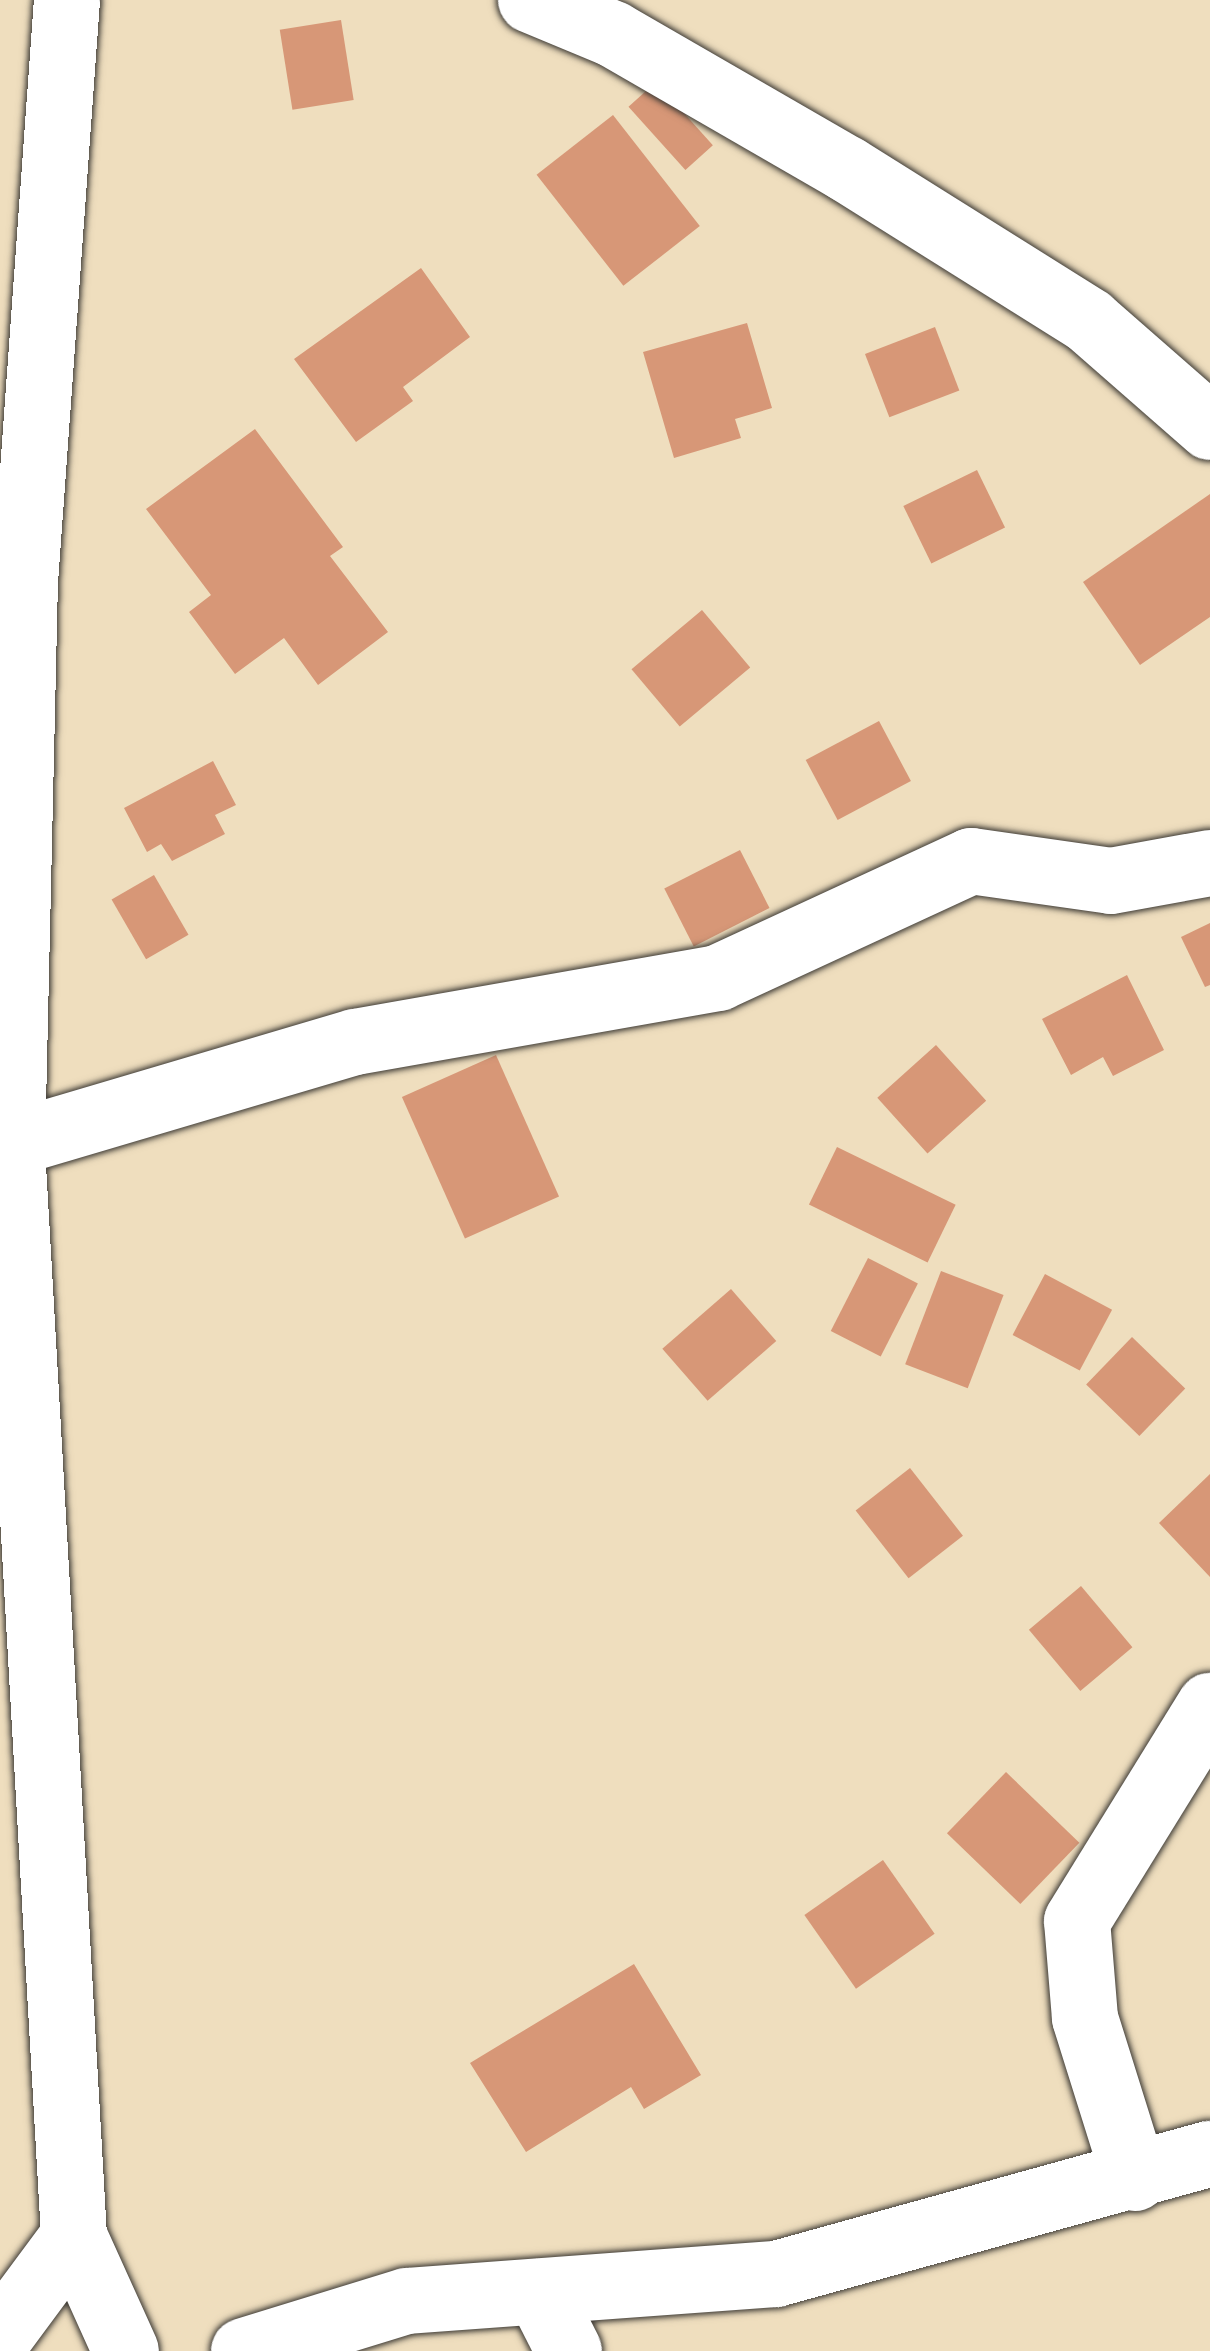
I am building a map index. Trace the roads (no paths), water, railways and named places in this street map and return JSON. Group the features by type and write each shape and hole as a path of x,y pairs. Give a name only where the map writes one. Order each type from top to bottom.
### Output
{"street":[{"path":"67,0 25,581 6,1148 74,2236 126,2351"},
{"path":"531,0 632,46 847,169 1089,321 1210,427"},
{"path":"6,1148 355,1042 718,978 971,861 1111,880 1210,863"},
{"path":"1135,2178 1085,2018 1077,1922 1210,1706"},
{"path":"244,2351 407,2301 776,2274 1210,2154"},
{"path":"0,2336 74,2236"},
{"path":"539,2292 569,2351"}]}
